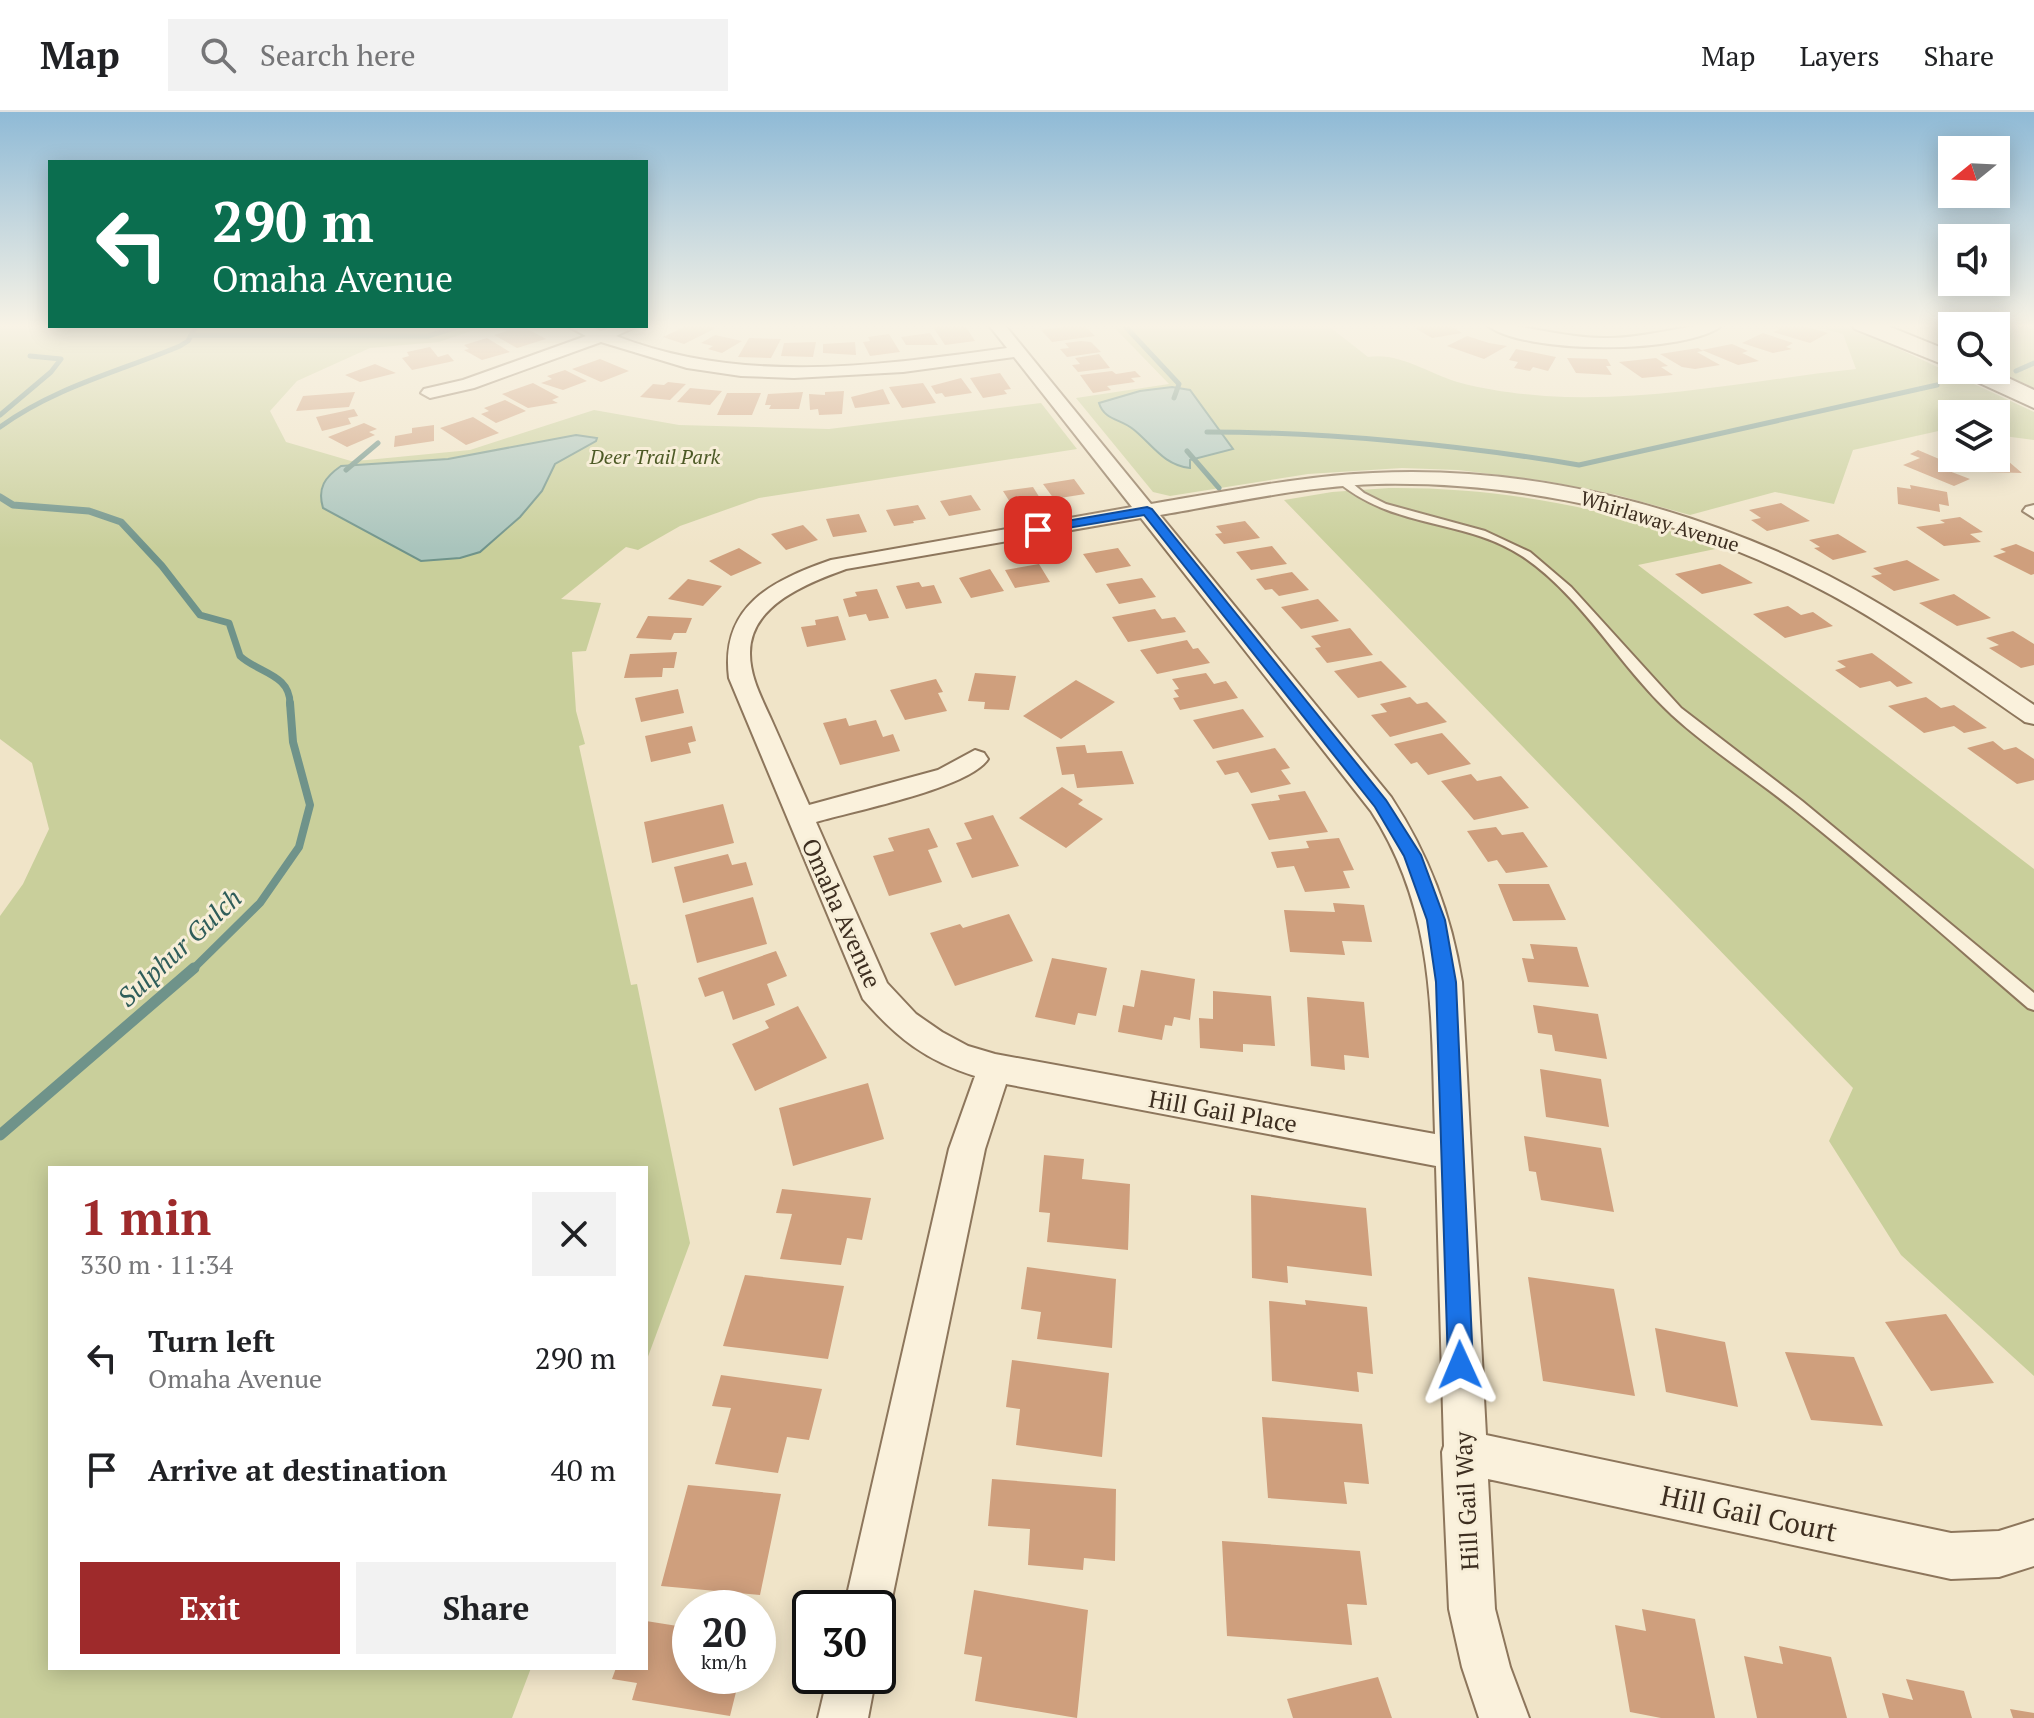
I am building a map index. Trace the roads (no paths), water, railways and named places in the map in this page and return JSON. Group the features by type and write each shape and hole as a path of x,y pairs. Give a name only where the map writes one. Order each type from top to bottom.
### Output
{"street":[{"name":"Hill Gail Way","path":"1057,399 1381,804 1416,864 1436,920 1446,982 1463,1452 1472,1609 1478,1640 1504,1718"},
{"name":"Whirlaway Avenue","path":"1147,511 1342,480 1422,477 1508,485 1615,504 1709,533 1796,569 1847,596 2034,716"},
{"name":"Omaha Avenue","path":"995,1068 959,1057 930,1042 904,1023 881,999 864,972 737,662 741,634 763,603 799,580 845,562 1147,511"},
{"path":"799,817 947,776 975,759"},
{"path":"871,1590 967,1149 995,1068"},
{"name":"Hill Gail Place","path":"995,1068 1452,1153"},
{"name":"Hill Gail Court","path":"1463,1452 1951,1556 1999,1554 2034,1543"},
{"path":"843,1718 848,1694"}],"lane":[{"path":"1342,480 1368,500 1480,534 1526,554 1583,607 1639,674 1678,713 1795,803 2034,1003"}],"water":[{"path":"1113,399 1197,399 1233,449 1190,460 1190,468 1172,463 1128,426 1105,413 1099,403"},
{"path":"576,435 597,438 555,464 542,491 520,517 480,552 460,558 421,561 323,508 321,495 324,484 341,466 448,459"}],"waterway":[{"path":"0,415 19,399"},
{"name":"Sulphur Gulch","path":"0,427 48,399"},
{"path":"1207,432 1299,434 1394,441 1579,465 1875,399"},
{"path":"346,470 378,443"},
{"path":"1187,451 1219,488"},
{"name":"Sulphur Gulch","path":"0,497 13,505 89,511 121,522 162,566 200,615 229,623 240,656 279,680 289,695 290,705"},
{"name":"Sulphur Gulch","path":"192,970 260,903 299,847 310,805 293,742 290,703"},
{"name":"Sulphur Gulch","path":"0,1135 194,968"}],"park label":[{"name":"Deer Trail Park","path":"655,456"}]}
